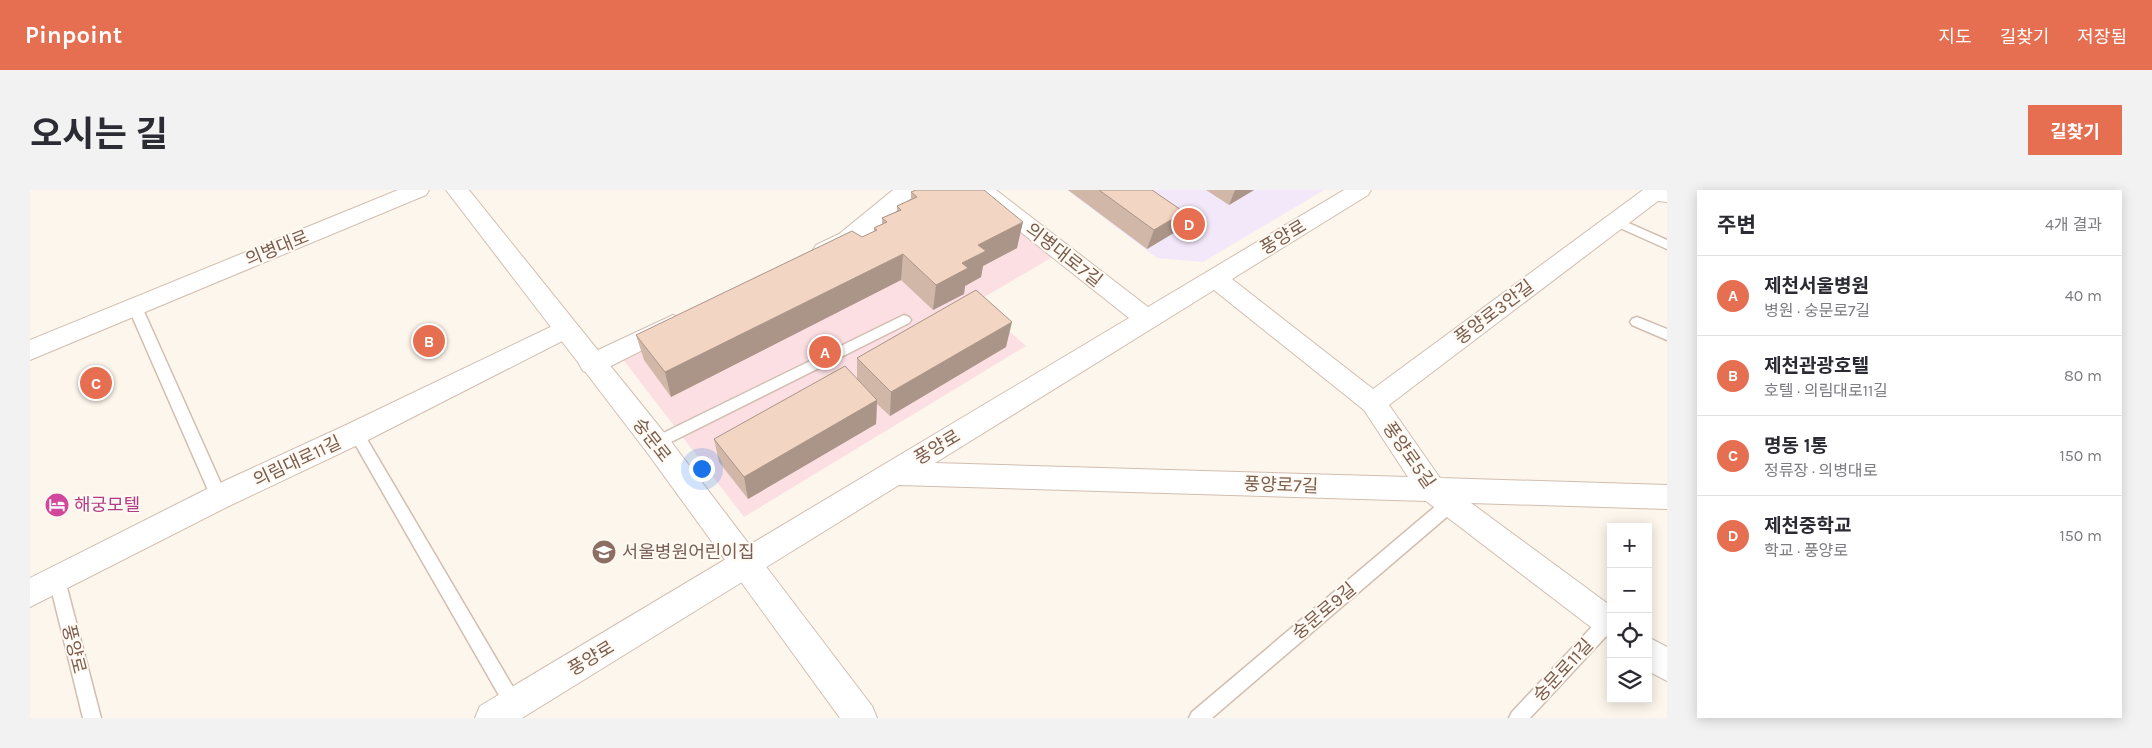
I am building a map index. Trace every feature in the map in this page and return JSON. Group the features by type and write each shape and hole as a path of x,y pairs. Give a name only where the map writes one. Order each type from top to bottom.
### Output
{"street":[{"name":"의병대로","path":"30,350 418,190"},
{"name":"숭문로","path":"457,190 656,444 860,718"},
{"path":"803,261 847,240 907,190"},
{"name":"의병대로7길","path":"982,190 1147,319"},
{"name":"풍양로","path":"503,712 1360,190"},
{"name":"풍양로3안길","path":"1373,403 1615,221 1656,193"},
{"name":"풍양로5길","path":"1214,278 1373,403 1441,497 1607,621"},
{"path":"592,364 689,317"},
{"name":"의림대로11길","path":"30,593 219,497 356,434 565,330"},
{"name":"풍양로7길","path":"894,473 1441,497 1667,497"},
{"path":"1652,655 1667,666"}],"lane":[{"path":"1615,221 1667,245"},
{"path":"135,307 219,497"},
{"path":"656,444 904,320"},
{"path":"1637,322 1667,335"},
{"name":"풍양로","path":"356,434 503,712"},
{"name":"숭문로9길","path":"1198,718 1441,497"},
{"name":"풍양로","path":"57,580 92,718"},
{"name":"숭문로11길","path":"1518,718 1607,626"}],"shaded area":[{"path":"921,190 964,190 1054,256 976,302 1026,346 744,517 622,358"},
{"path":"1067,190 1324,190 1203,262 1157,258"}],"building":[{"path":"916,190 984,190 1023,222 978,245 986,251 962,263 968,268 936,285 903,254 665,372 636,335 852,231 862,237 877,230 874,228 887,222 882,218 901,210 897,206 917,197 911,192"},
{"path":"1099,190 1152,190 1184,212 1154,230"},
{"path":"976,290 1012,322 891,392 857,358"},
{"path":"845,366 877,400 744,477 714,439"}],"place":[{"name":"제천중학교","path":"1189,224"},
{"name":"제천관광호텔","path":"429,341"},
{"name":"제천서울병원","path":"825,352"},
{"name":"명동 1통","path":"96,383"},
{"name":"해궁모텔","path":"57,505"},
{"name":"서울병원어린이집","path":"604,552"}]}
